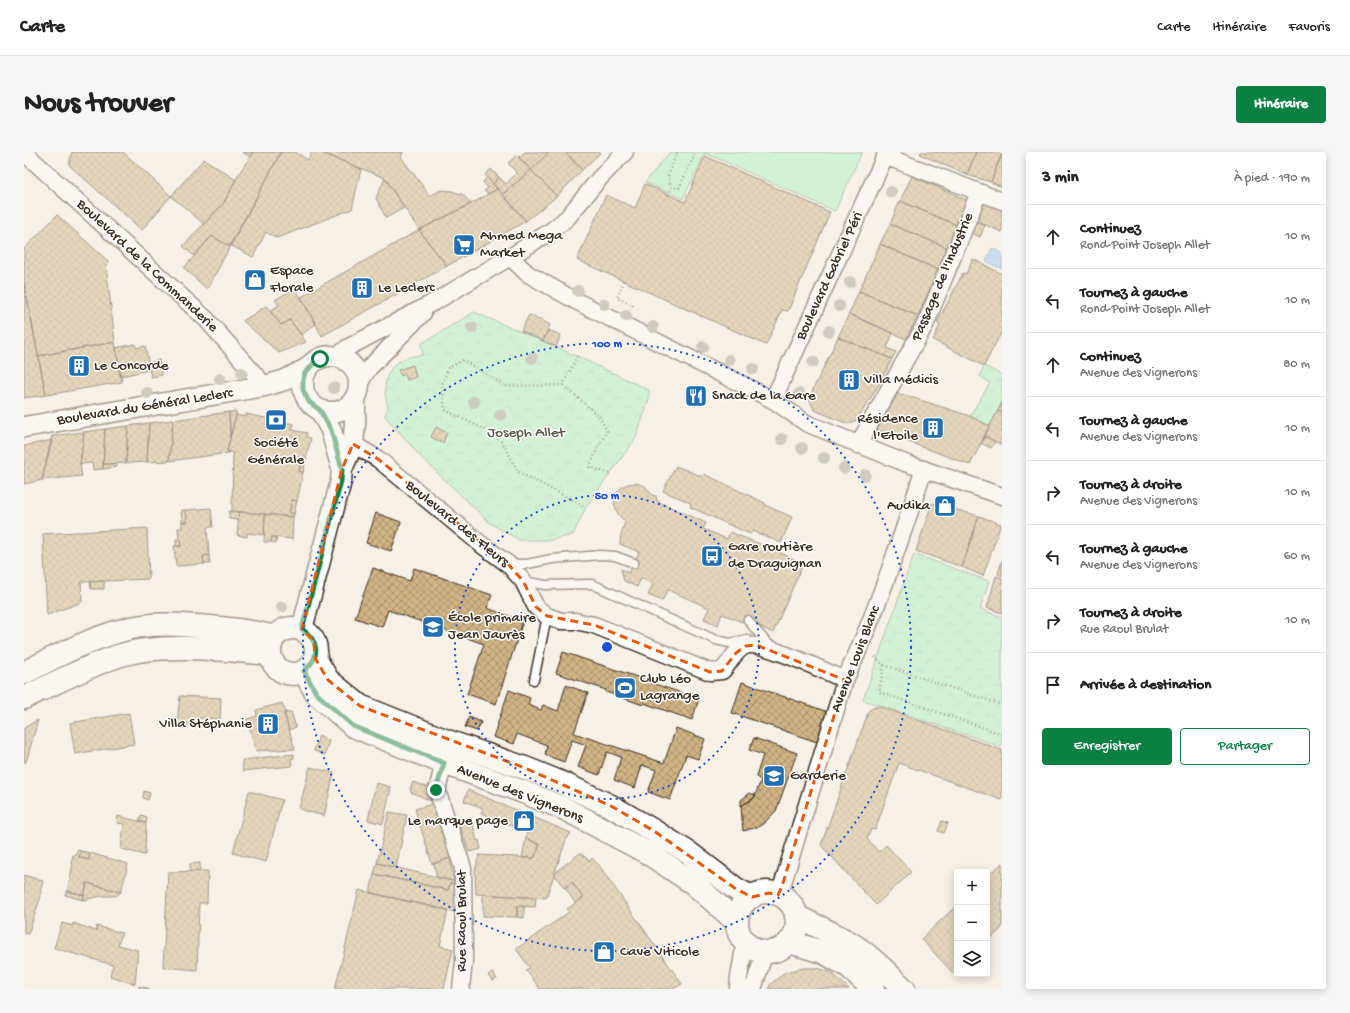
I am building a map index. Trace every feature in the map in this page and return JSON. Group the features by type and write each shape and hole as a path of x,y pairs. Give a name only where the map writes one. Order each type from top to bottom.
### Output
{"main road":[{"path":"24,673 78,646 132,628 158,625 183,625 248,630 272,645"},
{"path":"302,629 294,627 286,628 280,631 272,645 272,661 282,672 290,674 297,674 310,665"},
{"name":"Avenue des Vignerons","path":"302,629 309,634 314,641 316,650 310,665 316,693 353,726 444,763 563,808 625,840 648,853 693,883 741,932"},
{"path":"24,698 84,669 119,656 149,650 272,645"},
{"name":"Avenue des Vignerons","path":"310,665 360,706 447,741 525,768 562,783 611,806 689,853 736,889 752,897"},
{"path":"769,893 778,895 785,898 794,909 797,926 795,934 790,942 779,950 767,952 755,950 741,932 739,912 744,903 752,897 769,893"},
{"path":"796,916 828,931 854,946 868,956 904,989"},
{"path":"790,942 823,952 848,966 872,989"}],"street":[{"path":"336,357 347,348 436,301 510,258 551,231 567,218 599,179 625,152"},
{"path":"886,154 1002,200"},
{"name":"Boulevard Gabriel Péri","path":"773,400 886,154"},
{"name":"Boulevard de la Commanderie","path":"28,156 206,319 265,386"},
{"name":"Passage de l'Industrie","path":"858,445 926,323 979,192"},
{"path":"510,258 528,274 576,301 773,400 806,423 858,445 924,469 1000,491"},
{"path":"308,368 303,379 303,390 305,396 314,407 327,412 340,411 346,408 369,368 436,301"},
{"path":"302,629 341,481 343,440 355,424 357,374 352,366 344,360 336,357"},
{"name":"Boulevard du Général Leclerc","path":"24,426 265,386 285,380 308,368 320,359 336,357"},
{"name":"Boulevard du Général Leclerc","path":"265,386 304,393 305,396"},
{"path":"320,410 331,430 343,440"},
{"name":"Boulevard des Fleurs","path":"343,440 378,459 482,545 508,564 522,581 536,607 547,616"},
{"name":"Avenue Louis Blanc","path":"778,895 788,868 845,680 882,592 924,469"},
{"path":"547,616 561,621 575,621 594,625 710,672 722,671 729,664 736,653 746,646 756,645 770,646 845,680"},
{"name":"Rue Raoul Brulat","path":"444,763 436,790 463,868 464,961 461,989"},
{"path":"738,989 741,932"},
{"path":"753,989 762,961 767,952"}],"lane":[{"path":"508,564 527,564 552,559 601,555 615,556 634,562"},
{"path":"522,581 545,585 592,584 716,640 730,643 750,638 770,646"},
{"path":"534,680 547,616"},
{"path":"748,620 770,646"}],"path":[{"path":"668,195 671,187 668,176 677,152"},
{"path":"671,187 679,188 696,152"},
{"path":"624,281 618,298 633,305 628,313"},
{"path":"563,386 577,356"},
{"path":"586,507 518,472 503,443 490,432 445,410 442,385 448,368 463,360 505,386 563,386 598,416 608,431 596,451 590,467 610,474"},
{"path":"859,649 870,652 884,665 1002,705"},
{"path":"884,665 879,692 1002,734"}],"highlighted area":[{"path":"353,444 378,459 508,564 523,581 536,607 547,616 594,625 710,672 722,671 736,653 746,646 756,645 845,680 782,886 778,895 769,893 752,897 736,889 654,831 611,806 525,768 360,706 328,680 315,658 314,641 302,629 342,469"}],"green space":[{"path":"670,152 862,152 835,211 705,153 683,199 645,182"},
{"name":"Joseph Allet","path":"474,312 559,348 649,390 649,399 636,438 586,507 573,535 551,540 519,540 490,523 421,457 385,416 388,409 385,393 386,383 388,375 395,364 407,358 423,355 421,344"},
{"path":"984,366 1002,375 1002,402 990,426 970,416 990,383 980,376"},
{"path":"914,554 989,581 980,609 1002,617 1002,747 863,700"}],"water":[{"path":"992,248 1002,253 1002,269 986,261"}],"building":[{"path":"72,152 123,152 171,196 142,230 69,165"},
{"path":"242,152 253,152 251,157"},
{"path":"253,152 281,152 230,247 212,236 194,256 183,246 224,203 238,175"},
{"path":"281,152 295,152 308,160 312,152 320,152 361,169 352,209 277,238 266,232 253,257 230,245"},
{"path":"320,152 403,152 401,157 430,196 441,190 452,191 463,195 471,204 419,230 385,178"},
{"path":"525,152 549,152 531,170 519,157"},
{"path":"549,152 565,152 582,170 557,196 531,170"},
{"path":"565,152 599,152 600,153 582,170"},
{"path":"921,152 976,152 967,175 920,154"},
{"path":"976,152 1002,152 991,182 967,175"},
{"path":"1002,154 1002,187 991,182"},
{"path":"517,155 531,170 503,194 493,184 499,177 506,184 517,173 508,163"},
{"path":"705,156 830,212 788,311 782,310 766,345 577,260 606,195 635,208 645,184 685,202"},
{"path":"204,159 236,180 224,203 204,224 171,196"},
{"path":"491,169 499,177 493,184 485,175"},
{"path":"531,170 557,196 526,221 503,194"},
{"path":"912,176 969,201 959,226 900,201"},
{"path":"487,177 497,189 488,194 484,191 488,188 483,182"},
{"path":"385,178 404,208 386,218 376,198"},
{"path":"497,189 526,221 447,266 419,230"},
{"path":"984,195 1002,202 1002,232 974,220"},
{"path":"900,201 959,226 948,248 890,224"},
{"path":"57,215 109,262 106,265 115,342 38,356 24,282 24,249"},
{"path":"977,221 985,225 980,237 971,233"},
{"path":"890,224 948,248 938,270 880,244"},
{"name":"Le Leclerc","path":"419,230 447,266 322,336 301,297"},
{"path":"212,236 230,247 207,289 184,268"},
{"path":"880,244 938,270 918,316 859,291"},
{"path":"973,259 1002,274 1002,331 984,366 933,340 940,325 937,323 963,273 966,274"},
{"path":"24,282 46,395 24,398"},
{"path":"295,288 316,324 301,335 290,320 281,325 270,311 279,305 275,300"},
{"path":"859,291 918,316 906,339 849,314"},
{"path":"266,306 281,325 290,320 306,342 279,353 243,321"},
{"path":"849,314 893,333 887,348 896,352 892,359 838,337"},
{"path":"529,315 543,320 550,325 543,341 521,331"},
{"path":"548,330 561,335 556,347 543,341"},
{"name":"Villa Médicis","path":"838,337 892,359 881,381 857,420 848,424 814,410 809,398"},
{"name":"Le Concorde","path":"115,342 122,382 46,395 38,356"},
{"path":"135,344 136,348 145,346 150,370 120,376 116,348"},
{"path":"159,360 162,375 151,377 148,363"},
{"path":"413,365 416,377 407,380 405,374 401,376 398,370"},
{"name":"Résidence l'Etoile","path":"898,393 967,415 990,426 970,465 877,430"},
{"path":"1002,402 1002,413 998,411"},
{"path":"998,411 1002,413 1002,445 984,436"},
{"path":"229,412 230,437 227,451 230,452 229,453 169,461 173,420"},
{"path":"229,412 237,412 230,437 230,426"},
{"path":"246,414 294,424 292,430 307,433 306,437 311,438 306,459 302,459 299,471 303,473 297,501 292,500 289,513 294,514 293,517 232,511 233,453 227,451 236,415 246,417"},
{"path":"173,420 169,461 147,462 149,423"},
{"path":"149,423 147,462 126,463 128,426"},
{"path":"128,426 126,463 103,464 105,429"},
{"path":"436,427 447,433 443,443 431,437"},
{"path":"105,429 103,469 93,470 92,463 80,464 84,432"},
{"path":"84,432 80,465 82,476 42,480 52,436"},
{"path":"984,436 995,442 991,448 981,443"},
{"path":"52,440 42,480 24,484 24,446"},
{"path":"302,459 306,459 303,473 299,471"},
{"path":"103,464 117,464 117,467 103,469"},
{"name":"Gare routière de Draguignan","path":"676,466 703,477 704,474 792,517 781,543 753,531 750,534 690,507 691,503 663,491"},
{"name":"Gare routière de Draguignan","path":"636,483 645,486 652,495 656,496 657,501 706,523 703,529 727,539 730,532 779,552 803,564 773,633 744,618 742,622 722,614 718,625 704,619 709,608 668,590 662,601 648,595 653,584 641,578 637,587 624,581 621,569 629,573 639,552 620,544 621,534 625,522 618,514 614,503 617,492 622,487 628,484"},
{"path":"292,500 297,501 294,514 289,513"},
{"path":"932,503 979,516 962,567 916,551"},
{"path":"211,508 213,527 207,527 209,555 203,556 204,564 176,566 174,546 181,546 178,528 182,528 182,522 187,522 186,510"},
{"path":"181,510 186,510 187,522 182,522"},
{"path":"229,511 239,512 238,520 229,519"},
{"path":"239,512 265,514 264,535 247,533 247,537 237,535"},
{"path":"376,513 401,522 391,551 366,543"},
{"path":"265,514 293,517 292,539 272,537 271,542 264,542"},
{"path":"979,516 1001,524 983,576 962,567"},
{"path":"147,528 149,579 81,582 82,602 47,615 43,534"},
{"path":"272,537 277,537 276,543 271,542"},
{"path":"176,539 180,539 181,546 176,546"},
{"path":"209,555 210,564 204,564 203,556"},
{"path":"1002,560 1002,576 998,574"},
{"path":"373,568 410,581 414,568 492,595 487,608 523,621 496,704 467,694 484,644 388,610 382,627 355,618"},
{"path":"996,576 1002,578 1002,613 987,608"},
{"path":"104,581 104,589 91,589 90,582"},
{"path":"563,652 699,699 692,720 644,703 643,705 606,692 606,690 556,673"},
{"path":"742,682 828,712 817,742 732,713"},
{"path":"566,685 588,693 574,733 664,763 676,728 705,739 698,759 686,755 670,800 648,792 656,770 642,765 635,788 614,780 621,757 607,752 599,775 578,767 586,745 572,740 564,762 545,755 547,745 517,734 514,744 493,737 509,690 530,698 528,705 541,710 543,705 558,711"},
{"path":"180,696 221,698 220,719 199,718 197,727 177,725"},
{"name":"Villa Stéphanie","path":"282,703 295,749 256,751 247,719 257,716 256,710"},
{"path":"878,706 1002,750 1002,800 899,763 875,830 871,829 867,839 879,852 886,845 911,872 876,905 821,845 869,710"},
{"path":"291,712 296,727 289,730 284,713"},
{"path":"129,713 134,744 75,754 70,723"},
{"path":"469,717 481,722 477,731 465,727"},
{"path":"38,720 26,762 24,762 24,728"},
{"path":"319,735 329,741 325,755 314,751"},
{"path":"754,738 797,753 776,811 758,827 743,831 741,806 754,798 761,780 756,777 763,755 749,750"},
{"path":"294,754 294,758 291,759 292,766 243,771 242,760"},
{"path":"310,767 334,773 324,816 299,809"},
{"path":"413,782 427,787 431,801 411,792 410,789"},
{"path":"376,783 391,787 383,824 368,820"},
{"path":"468,790 571,833 566,840 546,898 476,894 475,871 479,855 534,858 540,845 526,838 527,832 481,813 483,808 464,801"},
{"path":"144,791 150,793 148,800 143,798"},
{"path":"249,791 282,800 266,862 233,853"},
{"path":"750,793 755,795 754,798 741,806 741,800"},
{"path":"432,804 450,858 432,864 415,809"},
{"path":"389,812 407,815 396,868 377,863"},
{"path":"141,815 147,817 146,823 139,821"},
{"path":"118,816 146,823 145,855 121,849 124,824 117,823"},
{"path":"466,818 473,825 477,841 479,840 481,849 469,852 458,821"},
{"path":"942,821 948,823 944,833 938,831"},
{"path":"526,838 540,845 534,858 522,858"},
{"path":"77,850 81,851 79,857 89,860 90,853 128,864 121,892 87,883 84,895 67,891 73,864 71,863 73,855 75,856"},
{"path":"81,851 90,853 89,860 79,857"},
{"path":"580,853 590,861 592,858 598,864 682,984 673,989 540,989 526,970 530,968 516,949 569,912 567,909 583,898 572,882 564,888 555,875 558,870"},
{"path":"450,858 454,881 437,878 434,864"},
{"path":"200,863 200,871 190,872 190,864"},
{"path":"377,863 454,881 455,884 450,883 448,890 374,874"},
{"path":"1002,863 1002,928 990,939 990,905 990,874"},
{"path":"208,871 207,903 199,903 197,970 163,967 168,872"},
{"path":"374,874 448,890 450,883 455,884 455,912 370,893"},
{"path":"24,875 43,881 40,892 42,893 28,934 24,933"},
{"path":"572,882 583,898 575,903 565,887"},
{"path":"87,883 121,892 116,896 102,896 83,900"},
{"path":"359,890 448,910 440,946 453,949 444,989 335,989"},
{"path":"67,891 84,895 83,900 65,895"},
{"path":"483,894 536,898 535,907 517,906 517,917 483,916"},
{"path":"517,906 524,906 524,918 517,917"},
{"path":"954,908 954,974 921,939"},
{"path":"62,923 73,926 73,923 96,931 97,926 122,933 118,945 138,950 135,984 110,976 113,965 54,948"},
{"path":"804,968 817,968 831,972 849,989 768,989 771,984 785,972"},
{"path":"493,973 497,979 492,981 488,975"},
{"path":"139,986 150,989 139,989"}],"place":[{"name":"Ahmed Mega Market","path":"464,245"},
{"name":"Espace Florale","path":"255,280"},
{"name":"Le Leclerc","path":"362,288"},
{"name":"Le Concorde","path":"79,366"},
{"name":"Villa Médicis","path":"849,380"},
{"name":"Snack de la Gare","path":"696,396"},
{"name":"Société Générale","path":"276,420"},
{"name":"Résidence l'Etoile","path":"933,428"},
{"name":"Audika","path":"945,506"},
{"name":"Gare routière de Draguignan","path":"712,556"},
{"name":"École primaire Jean Jaurès","path":"433,627"},
{"name":"Club Léo Lagrange","path":"625,688"},
{"name":"Villa Stéphanie","path":"268,724"},
{"name":"Garderie","path":"774,776"},
{"name":"Le marque page","path":"524,821"},
{"name":"Cave Viticole","path":"604,952"}],"route":[{"path":"320,359 308,368 305,373 303,379 303,390 309,402 320,410 331,430 342,469 341,481 302,629 309,634 314,641 316,650 315,658 311,666 304,671 316,693 353,726 444,763 436,790"}]}
